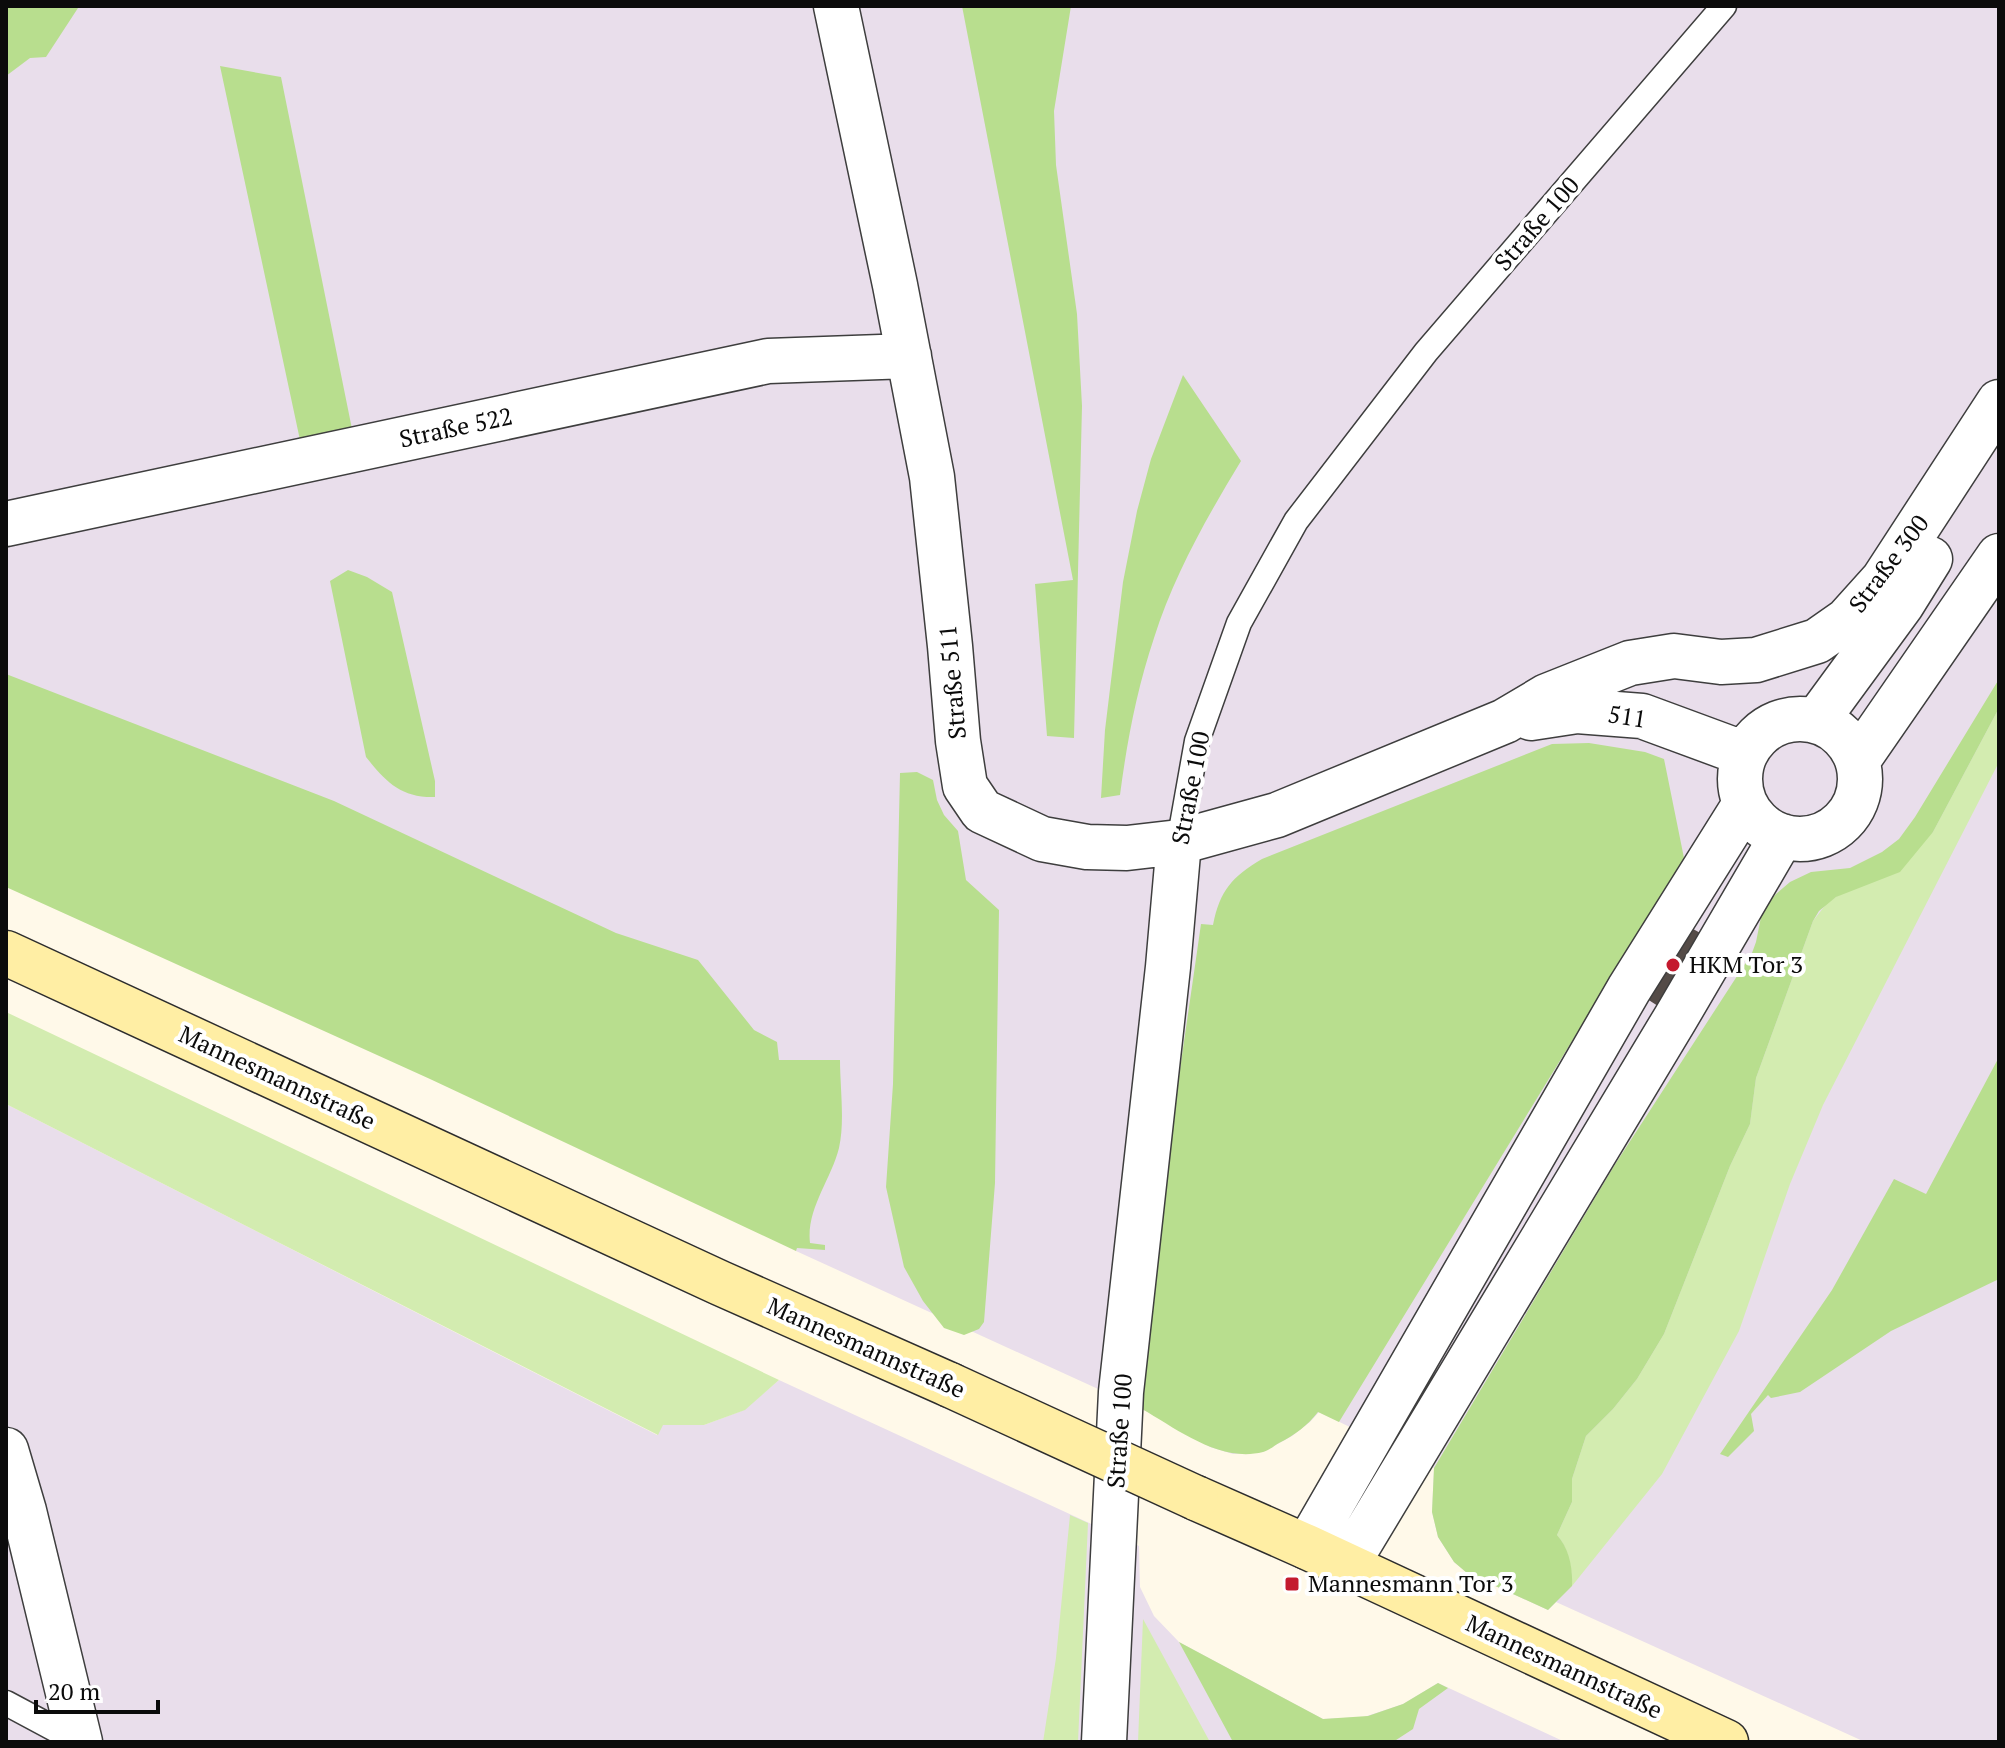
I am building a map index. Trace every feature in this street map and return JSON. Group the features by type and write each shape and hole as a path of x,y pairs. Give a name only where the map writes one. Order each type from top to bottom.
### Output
{"main road":[{"name":"Mannesmannstraße","path":"6,953 720,1283 1307,1547 1726,1742"}],"street":[{"name":"Straße 511","path":"836,6 932,477 965,786 982,811 1042,839 1087,847 1127,848 1179,842 1277,815 1505,721"},
{"name":"Straße 522","path":"6,524 768,361 909,356"},
{"name":"Straße 300","path":"1505,721 1547,696 1630,663 1674,656 1721,662 1756,660 1817,641 1847,620 1883,580 1999,402"},
{"path":"1817,720 1902,604 1999,448"},
{"path":"1858,760 1999,556"},
{"name":"511","path":"1505,721 1577,711 1642,716 1745,754"},
{"path":"1783,720 1817,720 1835,729 1849,743 1858,760 1861,779 1858,797 1849,814 1836,828 1819,836 1800,839 1782,836 1767,829 1745,804 1740,771 1745,754 1754,739 1783,720"},
{"path":"1307,1547 1629,989 1745,804"},
{"path":"1346,1566 1782,836"},
{"name":"Straße 100","path":"1104,1742 1121,1392 1179,842"},
{"path":"6,1450 15,1506 80,1742"}],"lane":[{"name":"Straße 100","path":"1179,842 1197,741 1239,623 1296,521 1426,352 1724,6"},
{"path":"6,1703 80,1742"}],"shaded area":[{"path":"6,6 1999,6 1999,1742 1865,1742 1556,1602 1548,1610 1467,1573 1454,1562 1438,1537 1432,1512 1434,1468 1319,1412 1292,1436 1263,1452 1233,1454 1210,1447 1142,1409 796,1251 6,729"},
{"path":"6,1104 657,1435 662,1425 704,1425 744,1410 779,1380 1139,1546 1140,1587 1154,1616 1179,1642 1323,1719 1364,1717 1403,1704 1438,1683 1565,1742 6,1742"}],"green space":[{"path":"6,6 87,6 78,8 46,57 30,58 6,76"},
{"path":"962,6 1071,6 1054,111 1056,165 1077,314 1082,406 1074,738 1047,736 1035,584 1073,580"},
{"path":"220,66 281,77 352,429 300,440"},
{"path":"1183,375 1241,461 1192,547 1162,615 1138,696 1120,795 1101,798 1105,730 1123,582 1151,459"},
{"path":"348,570 392,592 435,781 435,797 413,795 395,787 366,757 330,581"},
{"path":"6,674 334,801 616,933 698,960 754,1030 777,1042 779,1060 840,1060 841,1138 815,1206 810,1230 810,1243 825,1245 825,1250 797,1248 796,1251 430,1079 6,887"},
{"path":"1999,679 1999,708 1933,832 1900,872 1836,897 1819,911 1813,921 1756,1078 1750,1124 1730,1166 1664,1334 1637,1379 1586,1436 1572,1479 1572,1502 1557,1535 1569,1559 1572,1586 1548,1610 1467,1573 1454,1562 1438,1537 1432,1512 1434,1468 1614,1166 1752,953 1767,904 1790,882 1811,872 1850,868 1882,852 1899,839"},
{"path":"1999,708 1999,762 1823,1105 1790,1184 1739,1331 1662,1474 1572,1586 1569,1559 1557,1535 1572,1502 1572,1479 1586,1436 1637,1379 1664,1334 1730,1166 1750,1124 1756,1078 1813,921 1827,903 1933,832"},
{"path":"1589,743 1645,752 1664,759 1684,858 1339,1422 1318,1412 1300,1430 1269,1450 1231,1453 1200,1442 1142,1409 1159,1227 1201,924 1213,925 1219,902 1229,886 1262,859 1552,744"},
{"path":"917,772 933,780 944,815 958,831 966,880 999,910 995,1183 984,1322 979,1329 964,1335 944,1328 923,1301 904,1267 886,1187 893,1084 900,773"},
{"path":"6,1012 779,1380 745,1410 704,1425 663,1425 658,1435 6,1104"},
{"path":"1999,1057 1999,1279 1891,1331 1800,1392 1771,1398 1768,1395 1751,1414 1754,1431 1728,1457 1720,1454 1832,1290 1894,1179 1926,1194"},
{"path":"1070,1515 1088,1523 1078,1742 1043,1742 1056,1658"},
{"path":"1143,1619 1210,1742 1138,1742"},
{"path":"1179,1642 1323,1719 1368,1716 1403,1704 1438,1683 1448,1688 1419,1709 1413,1729 1393,1742 1233,1742"}],"building":[{"name":"HKM Tor 3","path":"1686,925 1702,934 1658,1006 1644,997"}],"place":[{"name":"HKM Tor 3","path":"1673,965"},
{"name":"Mannesmann Tor 3","path":"1292,1584"}]}
